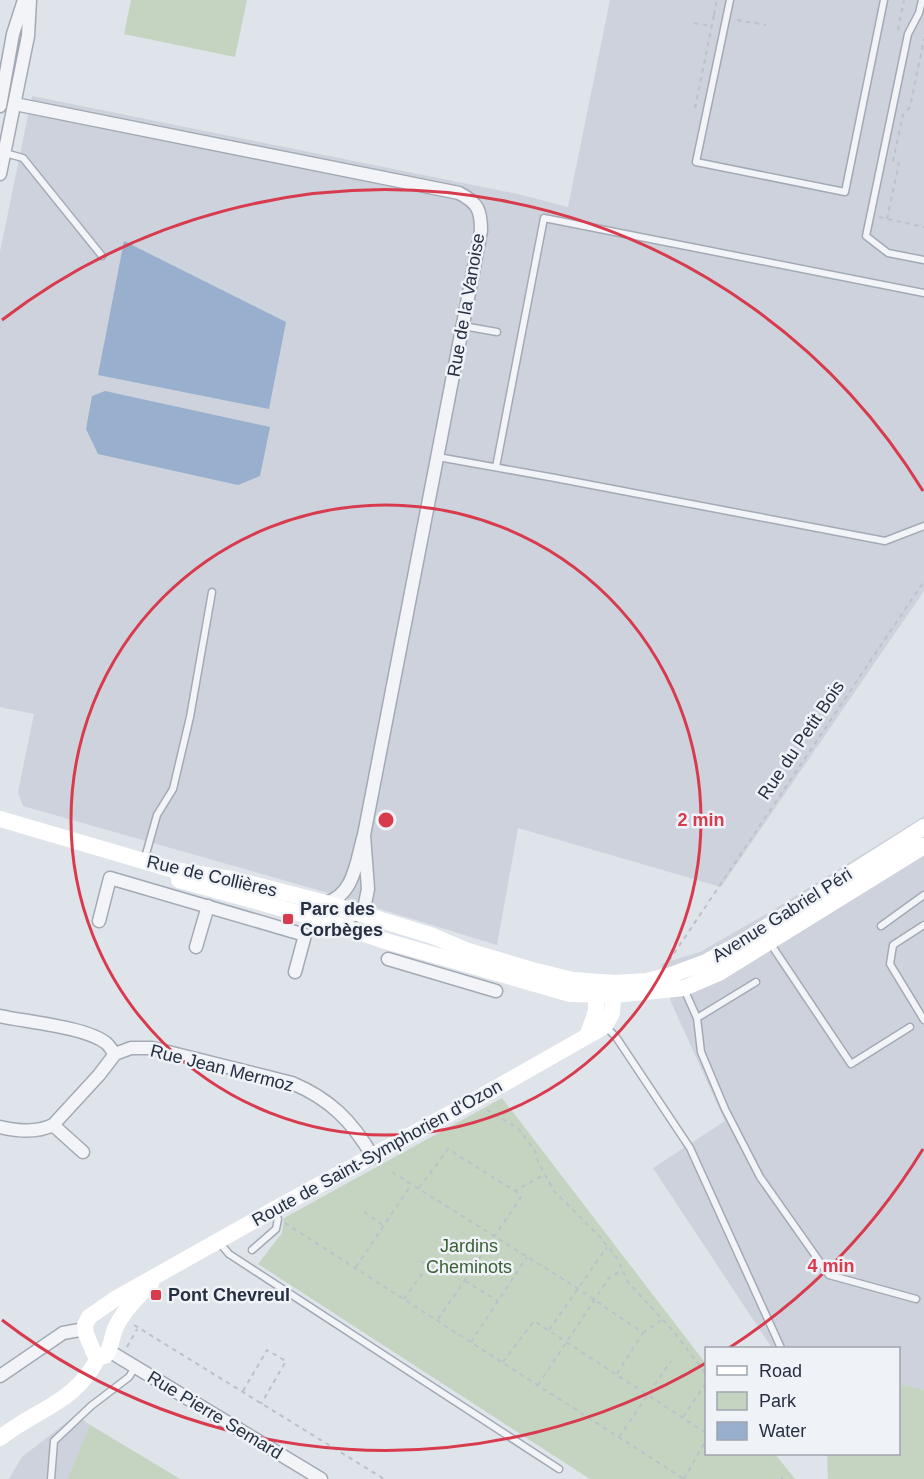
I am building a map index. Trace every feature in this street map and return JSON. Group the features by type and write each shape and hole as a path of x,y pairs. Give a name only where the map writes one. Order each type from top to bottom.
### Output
{"main road":[{"name":"Rue de Collières","path":"0,819 174,870 232,879 323,911 443,966 570,994 596,989"},
{"name":"Rue de Collières","path":"0,828 263,903 358,913 433,936 468,951 573,980 596,989"},
{"name":"Avenue Gabriel Péri","path":"678,979 840,889 923,829"},
{"path":"588,1034 596,1011 596,989 615,989 719,973 770,942 840,889 924,846"},
{"path":"605,1026 612,1013 615,989"},
{"name":"Route de Saint-Symphorien d'Ozon","path":"165,1272 218,1241 275,1216 373,1156 605,1026"},
{"path":"0,1438 15,1426 47,1410 73,1392 110,1355 115,1329 124,1313 165,1272"},
{"path":"110,1355 94,1353 85,1329 87,1321 115,1299 165,1272"},
{"path":"96,1314 110,1318 115,1329"}],"street":[{"path":"0,106 14,34 24,0"},
{"path":"0,174 28,36 30,0"},
{"name":"Rue de la Vanoise","path":"15,104 459,193 473,201 481,216 463,326 364,836 355,875 343,894 323,911"},
{"name":"Rue de la Vanoise","path":"358,913 364,909 368,889 364,836"},
{"name":"Rue de Collières","path":"99,921 110,878 305,935 295,972"},
{"name":"Rue de Collières","path":"257,920 263,903"},
{"name":"Rue de Collières","path":"196,947 208,906"},
{"name":"Rue de Collières","path":"388,959 443,966 496,991"},
{"path":"0,1016 88,1034 107,1043 115,1054 53,1125 43,1130 29,1131 0,1127"},
{"name":"Rue Jean Mermoz","path":"115,1054 131,1048 152,1048 292,1083 311,1091 347,1118 373,1156"},
{"path":"53,1125 83,1152"},
{"path":"0,1376 63,1333 85,1329"},
{"name":"Rue Pierre Semard","path":"110,1355 135,1367 321,1479"}],"lane":[{"path":"730,0 696,162 845,192 884,0"},
{"path":"922,0 920,13 908,34 866,237 888,253 924,260"},
{"path":"5,153 23,158 102,256"},
{"path":"496,467 544,218 924,293"},
{"path":"463,326 497,332"},
{"path":"438,457 885,541 924,526"},
{"path":"144,861 157,815 173,789 190,717 212,592"},
{"path":"881,926 924,895"},
{"path":"924,925 893,945 890,964 924,1020"},
{"path":"770,942 851,1064 910,1027"},
{"path":"678,979 697,1018 701,1052 725,1109 760,1177 830,1275 916,1299"},
{"path":"697,1018 756,982"},
{"path":"605,1026 616,1037 690,1148 781,1347"},
{"path":"252,1250 276,1229 275,1216"},
{"path":"218,1241 229,1254 559,1469"},
{"path":"51,1479 54,1441 91,1406 129,1377 135,1367"}],"path":[{"path":"695,108 714,15"},
{"path":"726,18 766,25"},
{"path":"694,23 712,26"},
{"path":"887,219 899,163 893,161 903,115 910,107 924,39"},
{"name":"Rue du Petit Bois","path":"678,979 668,963 671,956 924,581"},
{"path":"475,1100 488,1111 518,1128 535,1150 554,1191 617,1258 628,1282 663,1319 705,1373"},
{"path":"419,1189 448,1149 521,1195 438,1320"},
{"path":"392,1172 577,1288 643,1333"},
{"path":"515,1191 545,1174"},
{"path":"356,1267 412,1185"},
{"path":"364,1212 383,1225"},
{"path":"275,1216 684,1479 705,1442"},
{"path":"549,1330 607,1247"},
{"path":"471,1342 527,1257"},
{"path":"404,1299 428,1266 419,1260"},
{"path":"538,1385 609,1278 622,1270"},
{"path":"465,1281 498,1301"},
{"path":"124,1313 138,1329 384,1479"},
{"path":"616,1375 643,1333 663,1319"},
{"path":"503,1362 534,1321 705,1431"},
{"path":"110,1355 138,1329"},
{"path":"242,1392 267,1350 286,1362 261,1404"},
{"path":"619,1437 671,1361"},
{"path":"683,1417 705,1384"}],"shaded area":[{"path":"610,0 924,0 924,591 721,887 518,828 497,945 318,890 23,806 18,792 34,714 0,707 0,252 32,96 518,194 568,207"},
{"path":"924,816 924,1390 900,1384 900,1347 771,1347 653,1168 725,1121 671,1002 661,964 700,952 768,913"},
{"path":"76,1415 180,1479 9,1479 22,1457"}],"green space":[{"path":"131,0 247,0 235,57 124,34"},
{"name":"Jardins Cheminots","path":"502,1098 705,1363 705,1455 776,1455 795,1479 590,1479 258,1264 282,1233 284,1218"},
{"path":"900,1384 924,1390 924,1479 828,1479 827,1455 900,1455"},
{"path":"90,1425 180,1479 68,1479"}],"water":[{"path":"124,241 286,322 269,409 98,375"},
{"path":"105,391 270,427 260,476 238,485 98,454 86,429 92,396"}],"place":[{"name":"Parc des Corbèges","path":"288,919"},
{"name":"Pont Chevreul","path":"156,1295"}]}
